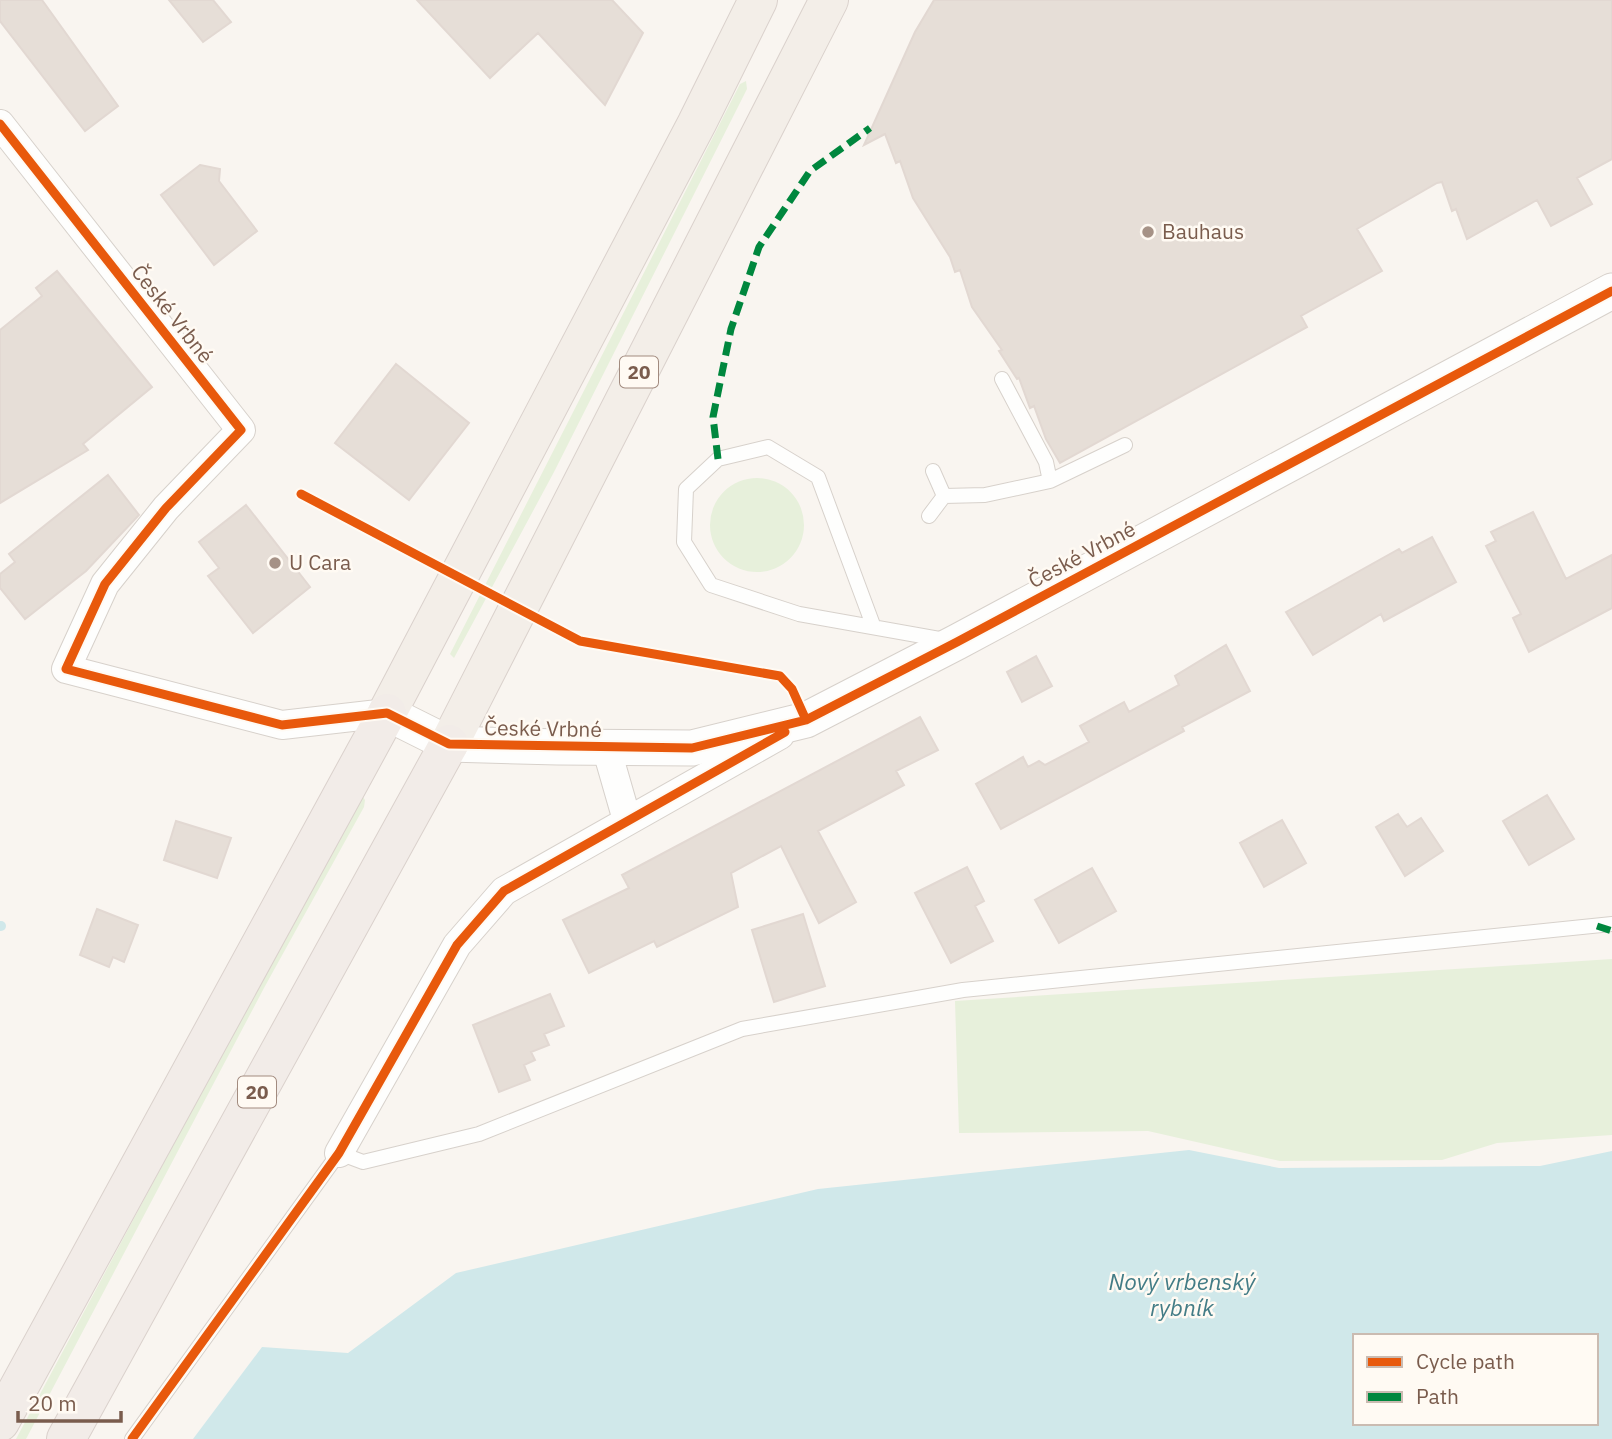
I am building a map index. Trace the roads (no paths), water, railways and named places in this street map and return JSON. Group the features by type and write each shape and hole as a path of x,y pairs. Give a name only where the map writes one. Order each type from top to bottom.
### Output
{"highway":[{"path":"0,1422 387,713"},
{"name":"20","path":"66,1439 449,744"}],"main road":[{"path":"387,713 691,135 758,0"},
{"name":"20","path":"449,744 829,0"}],"street":[{"name":"České Vrbné","path":"0,124 241,430 166,508 105,584 66,669 282,725 387,713 449,744 692,748 806,720 1612,291"},
{"path":"339,1153 457,945 504,891 806,720"},
{"path":"606,747 626,820"}],"lane":[{"path":"1002,379 1046,462 1050,481"},
{"path":"944,496 985,495 1050,481 1125,445"},
{"path":"873,625 818,477 768,447 718,459 686,489 684,542 711,585 799,614 957,642"},
{"path":"933,471 944,496"},
{"path":"929,516 944,496"},
{"path":"132,1439 339,1153 363,1162 479,1134 742,1029 963,990 1612,924"}],"water":[{"name":"Nový vrbenský rybník","path":"1189,1150 1279,1168 1540,1166 1612,1151 1612,1439 193,1439 262,1347 348,1353 456,1273 818,1189"}],"place":[{"name":"Bauhaus","path":"1148,232"},
{"name":"U Cara","path":"275,563"}]}
